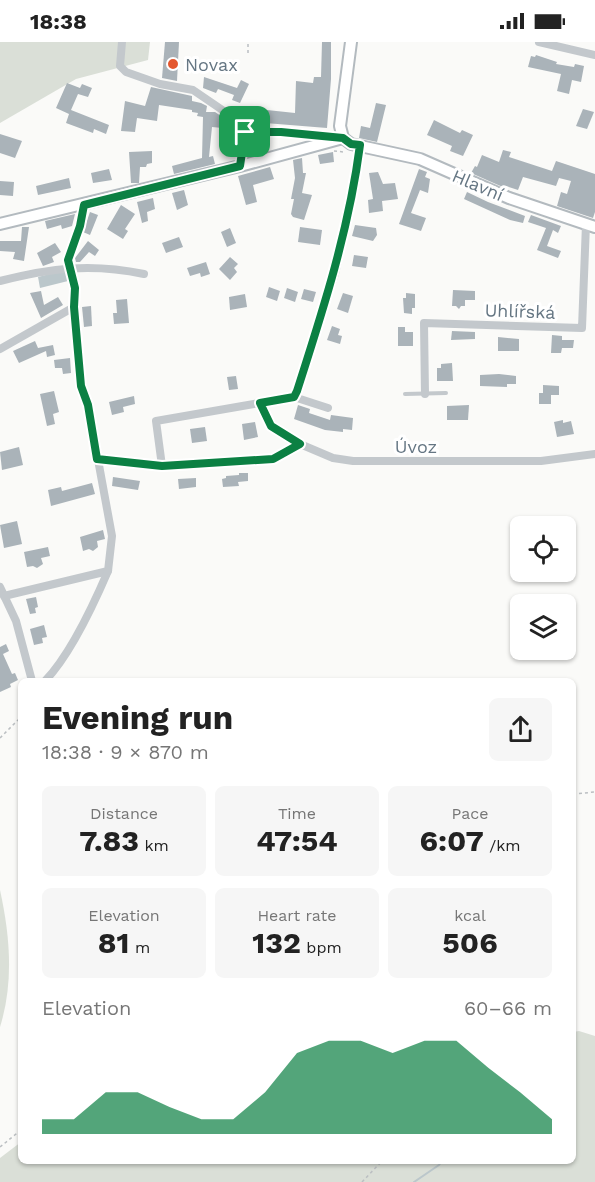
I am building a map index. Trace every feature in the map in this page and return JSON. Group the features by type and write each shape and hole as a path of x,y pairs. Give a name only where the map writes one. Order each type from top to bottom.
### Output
{"main road":[{"path":"0,224 240,166 343,138 340,126 351,42"},
{"name":"Hlavní","path":"343,138 360,150 420,159 509,198 590,225"}],"street":[{"path":"122,42 120,66 126,72 160,84 193,90 237,120 245,132 240,166"},
{"path":"539,42 595,55"},
{"path":"245,132 281,132 343,138"},
{"path":"294,397 335,274 355,186 360,150"},
{"path":"47,678 76,637 95,601 108,571 112,536 88,405 81,386 74,307 75,288 68,260 80,226 84,205"},
{"name":"Uhlířská","path":"425,394 424,323 582,328 590,225"},
{"path":"0,281 69,267 105,268 144,274"},
{"path":"0,349 74,307"},
{"path":"162,466 156,421 294,397 328,408"},
{"name":"Úvoz","path":"260,403 271,426 300,444 333,458 353,461 541,461 595,454"},
{"path":"97,459 162,466 273,459 300,444"},
{"path":"4,596 108,571"},
{"path":"0,587 16,621 31,678"}],"lane":[{"path":"405,394 446,393"}],"path":[{"path":"248,42 248,53"},
{"path":"334,150 360,150"},
{"path":"0,738 18,720"},
{"path":"576,794 595,792"},
{"path":"0,1147 18,1132"},
{"path":"362,1182 379,1164"}],"shaded area":[{"path":"0,42 150,42 148,60 76,79 0,123"},
{"path":"65,270 68,281 40,288 38,277"},
{"path":"0,890 8,942 9,976 0,1027"},
{"path":"576,1032 595,1036 595,1182 0,1182 0,1158 18,1144 18,1164 576,1164"}],"building":[{"path":"165,42 179,42 177,81 162,78"},
{"path":"322,42 331,42 327,128 265,123 267,110 295,113 296,81 313,83 314,77 321,77"},
{"path":"536,55 557,62 556,64 584,66 581,82 572,80 569,94 557,91 561,74 528,67 531,56"},
{"path":"204,77 237,88 241,80 249,84 240,103 232,100 234,95 218,89 216,93 203,88"},
{"path":"67,83 80,88 82,84 92,88 88,97 78,94 71,110 109,125 106,134 94,129 93,133 66,123 69,114 56,108"},
{"path":"151,87 192,96 192,101 207,106 206,112 215,112 233,124 233,129 212,127 209,157 213,156 215,164 174,174 172,166 202,158 203,117 197,116 198,113 192,110 159,105 157,121 137,118 135,132 121,131 125,101 145,106"},
{"path":"376,103 386,105 377,142 359,138 361,126 370,128"},
{"path":"583,109 594,112 587,129 576,126"},
{"path":"434,120 460,133 462,130 473,135 463,156 450,151 452,146 427,135"},
{"path":"0,134 22,141 15,158 0,153"},
{"path":"503,150 511,152 509,157 552,171 556,161 595,174 593,218 557,206 561,192 567,194 571,181 559,178 556,186 523,177 518,190 506,186 505,188 471,173 475,166 477,167 482,155 499,162"},
{"path":"152,151 152,163 147,164 146,167 140,167 139,183 131,183 129,152"},
{"path":"333,152 334,162 320,164 318,155"},
{"path":"302,158 303,173 306,173 302,193 312,195 304,220 293,217 291,214 295,178 293,160"},
{"path":"270,167 274,179 253,185 257,202 246,205 238,176"},
{"path":"109,169 112,180 93,183 91,173"},
{"path":"419,169 427,172 425,177 430,179 428,193 420,190 411,213 426,218 421,231 399,224"},
{"path":"378,172 383,184 395,183 398,199 382,201 383,211 369,213 368,200 373,199 369,173"},
{"path":"69,178 71,188 38,195 36,186"},
{"path":"0,181 14,182 13,196 0,195"},
{"path":"184,190 188,205 177,210 172,193"},
{"path":"467,192 525,216 523,223 510,220 464,199"},
{"path":"153,198 155,209 147,212 148,221 142,223 137,202"},
{"path":"121,205 135,214 125,229 128,231 123,239 107,229"},
{"path":"90,212 98,215 90,235 83,232"},
{"path":"75,214 72,226 62,229 61,225 47,229 45,221"},
{"path":"531,215 561,226 558,233 553,230 547,246 561,251 558,258 537,250 546,228 528,222"},
{"path":"355,225 376,228 377,235 373,241 352,236"},
{"path":"22,227 29,227 24,261 13,259 15,252 0,251 0,241 21,241"},
{"path":"300,227 322,230 320,245 298,242"},
{"path":"230,228 236,243 227,247 221,232"},
{"path":"179,237 183,247 166,253 162,243"},
{"path":"88,241 99,250 95,256 89,252 80,262 76,262 75,258"},
{"path":"55,243 61,252 52,257 54,262 43,266 37,253"},
{"path":"354,255 368,257 366,268 352,266"},
{"path":"230,257 238,264 234,268 237,272 230,280 219,269"},
{"path":"206,262 210,274 201,277 200,273 190,276 187,268"},
{"path":"269,287 280,291 277,301 266,297"},
{"path":"287,288 298,292 295,302 284,298"},
{"path":"304,289 316,292 313,302 301,299"},
{"path":"453,290 475,291 475,300 465,300 465,306 459,309 452,306"},
{"path":"41,291 44,305 58,297 63,305 41,318 30,293"},
{"path":"343,293 353,296 348,313 337,309"},
{"path":"406,293 415,294 415,308 412,308 412,314 404,313 403,298 406,298"},
{"path":"245,294 247,307 230,310 229,297"},
{"path":"127,299 129,323 114,324 113,313 117,313 116,300"},
{"path":"91,306 92,326 84,327 82,307"},
{"path":"332,326 340,329 338,335 342,336 340,344 327,340"},
{"path":"398,327 405,327 405,332 413,332 413,346 398,346"},
{"path":"452,331 475,332 475,339 451,340"},
{"path":"552,335 562,336 562,340 574,340 573,348 562,348 561,353 551,353"},
{"path":"498,337 519,339 519,351 498,351"},
{"path":"35,341 38,348 53,345 55,355 47,357 46,351 19,363 13,351"},
{"path":"70,358 71,373 63,374 62,368 55,368 54,360"},
{"path":"452,363 453,381 437,381 437,368 441,368 441,364"},
{"path":"480,375 516,376 516,384 507,384 507,387 480,386"},
{"path":"236,376 238,389 229,390 227,377"},
{"path":"543,385 559,386 559,395 551,395 551,404 539,404 539,393 543,393"},
{"path":"54,391 59,412 53,414 55,424 47,426 40,394"},
{"path":"134,396 135,404 123,407 124,412 112,415 109,402"},
{"path":"298,405 310,409 309,413 330,420 331,415 353,418 352,430 343,429 343,432 325,430 294,419"},
{"path":"469,405 468,420 447,420 447,406"},
{"path":"563,420 563,423 571,421 574,434 557,437 554,422"},
{"path":"255,422 258,437 244,440 242,424"},
{"path":"205,427 207,441 192,443 190,429"},
{"path":"19,447 23,465 2,470 0,452"},
{"path":"239,473 248,473 248,481 238,482 239,486 223,487 222,479 226,476 239,475"},
{"path":"113,477 140,481 138,490 112,486"},
{"path":"196,478 196,487 179,489 178,479"},
{"path":"92,483 95,494 51,506 48,490 61,487 62,491"},
{"path":"17,521 22,544 4,548 0,525"},
{"path":"103,530 105,539 97,541 98,547 93,551 89,549 83,551 80,537"},
{"path":"48,547 50,556 41,558 43,564 37,568 27,567 24,552"},
{"path":"36,597 38,607 35,608 36,613 30,614 26,599"},
{"path":"44,625 47,637 42,638 43,643 34,645 30,629"},
{"path":"6,644 9,651 3,654 12,674 15,673 18,680 10,684 11,687 0,692 0,647"}],"waterway":[{"path":"414,1182 440,1164"}],"place":[{"name":"Novax","path":"173,64"}],"route":[{"path":"245,132 281,132 343,138 351,144 360,145 355,186 335,274 297,391 294,397 260,403 271,426 300,444 273,459 162,466 97,459 88,405 81,386 74,307 75,288 68,260 80,226 84,205 240,166 245,132"}]}
